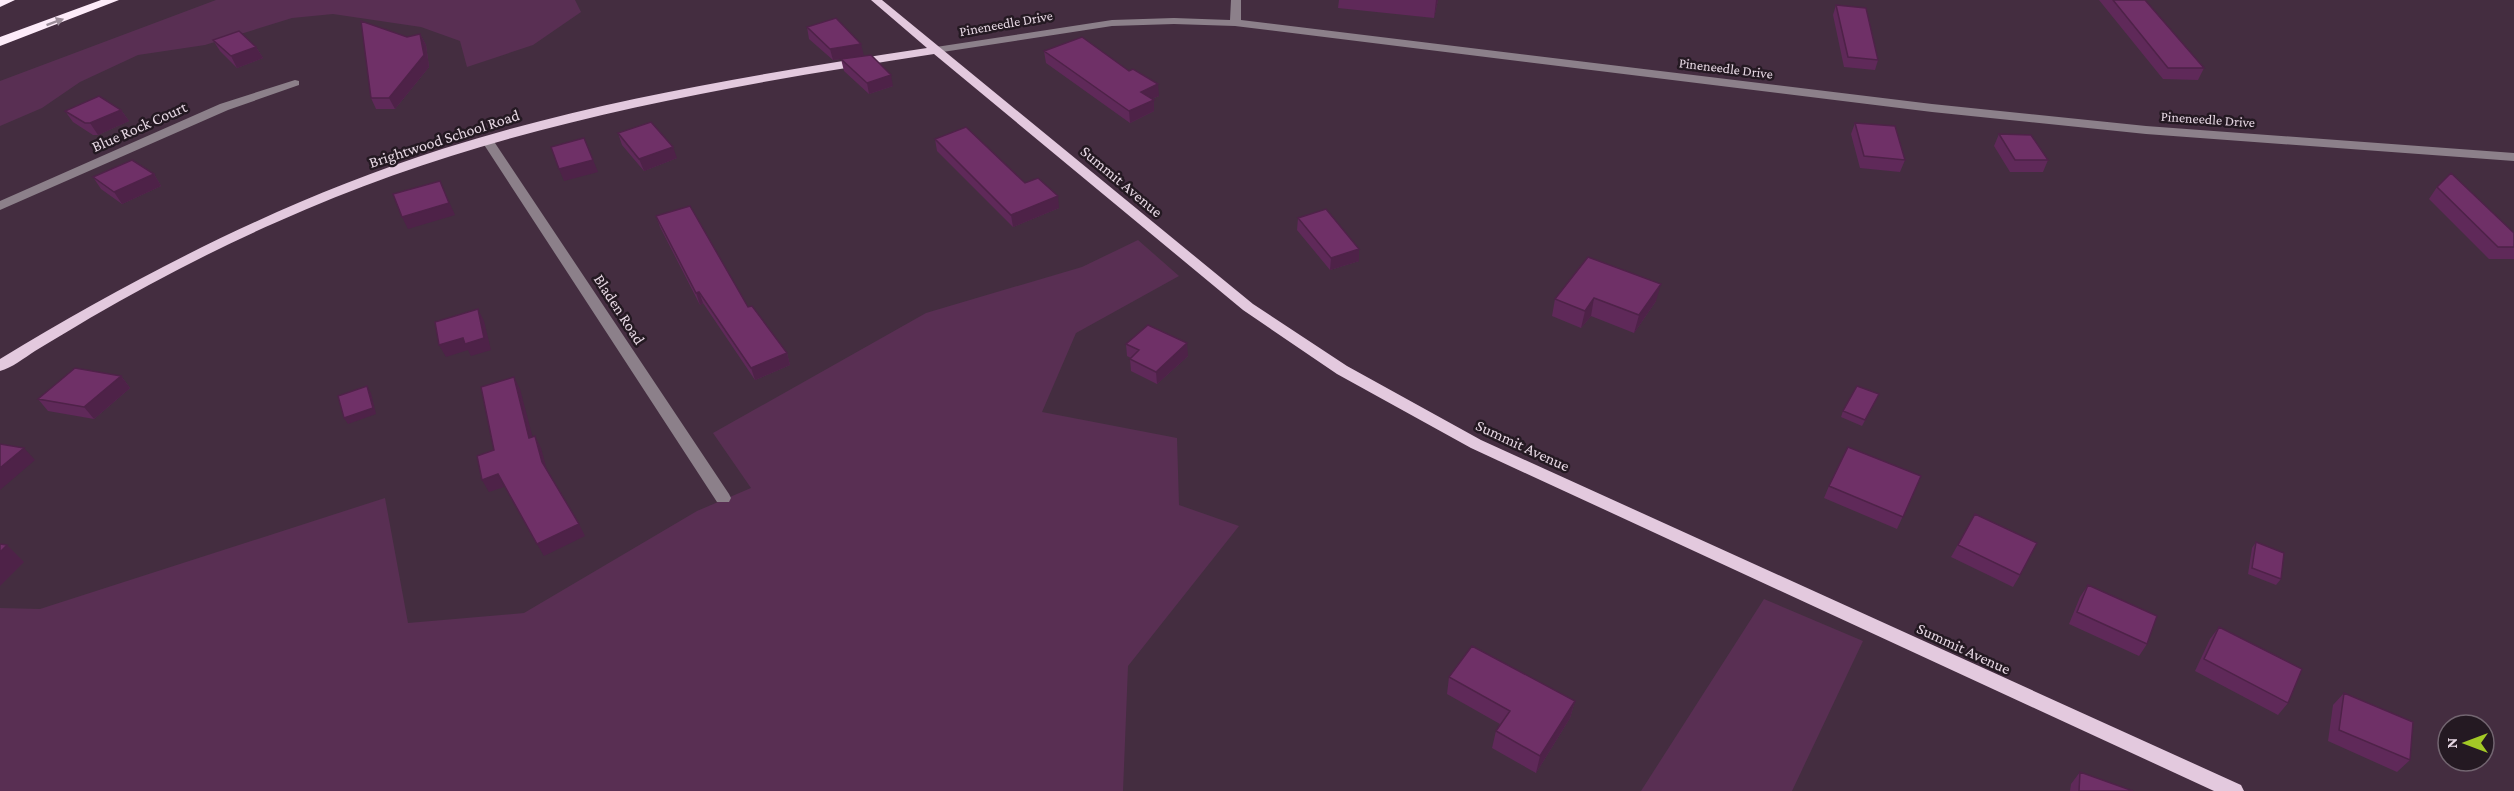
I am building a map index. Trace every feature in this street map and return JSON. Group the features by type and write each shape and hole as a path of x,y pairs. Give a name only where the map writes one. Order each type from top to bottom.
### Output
{"highway":[{"path":"0,3 9,0"},
{"path":"0,42 113,0"}],"main road":[{"name":"Summit Avenue","path":"876,0 1248,307 1342,370 1476,444 2234,791"},
{"name":"Brightwood School Road","path":"0,366 78,318 262,224 353,185 488,140 642,102 936,50"}],"street":[{"path":"1235,23 1236,0"},
{"name":"Pineneedle Drive","path":"936,50 1112,23 1174,21 1235,23 1932,108 2146,130 2514,157"},
{"name":"Blue Rock Court","path":"0,206 224,107 295,83"},
{"name":"Bladen Road","path":"488,140 723,498"}],"shaded area":[{"path":"216,0 575,0 581,12 533,45 467,67 460,41 421,27 333,14 292,18 205,45 138,55 80,82 42,108 0,126 0,81"},
{"path":"1138,240 1179,276 1076,333 1042,412 1177,438 1179,505 1239,526 1128,666 1123,791 0,791 0,608 40,609 385,498 408,623 524,613 697,511 751,488 713,433 926,313 1082,267"},
{"path":"1764,599 1863,641 1792,791 1641,791"}],"building":[{"path":"2113,0 2145,0 2204,68 2168,68"},
{"path":"1836,5 1866,8 1878,60 1848,57"},
{"path":"836,18 861,44 830,49 807,27"},
{"path":"361,21 407,37 420,34 424,55 389,98 371,98"},
{"path":"239,31 256,47 231,56 213,40"},
{"path":"1082,37 1129,71 1133,69 1158,84 1141,92 1154,100 1129,111 1044,51"},
{"path":"871,55 891,75 867,83 841,59"},
{"path":"99,96 121,110 90,123 85,123 65,111"},
{"path":"651,122 673,147 639,159 618,133"},
{"path":"1855,123 1895,126 1905,160 1864,156"},
{"path":"966,127 1025,183 1038,178 1058,196 1011,215 935,139"},
{"path":"1999,134 2031,135 2048,160 2015,160"},
{"path":"584,138 593,160 559,169 551,147"},
{"path":"132,160 154,174 114,192 93,177"},
{"path":"2451,173 2514,233 2514,247 2498,247 2437,187"},
{"path":"440,181 449,203 402,217 393,194"},
{"path":"690,206 748,307 752,306 787,353 751,368 699,292 696,293 656,216"},
{"path":"1326,209 1359,249 1331,258 1298,218"},
{"path":"1588,257 1661,284 1639,315 1594,298 1585,311 1555,299"},
{"path":"478,309 484,338 465,344 463,338 439,345 435,322"},
{"path":"1148,325 1187,343 1156,372 1130,359 1139,350 1126,344"},
{"path":"75,368 121,376 84,407 38,399"},
{"path":"514,377 529,438 535,436 542,462 579,524 537,544 498,474 482,480 477,456 494,450 481,387"},
{"path":"367,386 373,408 344,418 338,396"},
{"path":"1857,386 1879,394 1865,420 1843,411"},
{"path":"0,444 24,448 0,468"},
{"path":"1848,447 1921,476 1903,517 1829,486"},
{"path":"1975,514 2037,543 2020,575 1958,545"},
{"path":"2256,542 2284,553 2281,579 2252,568"},
{"path":"0,544 7,545 0,552"},
{"path":"2088,585 2157,616 2147,644 2077,612"},
{"path":"2219,627 2302,669 2288,703 2204,659"},
{"path":"1472,646 1575,701 1540,756 1496,731 1510,711 1449,677"},
{"path":"2344,693 2413,722 2410,760 2339,730"},
{"path":"2080,772 2133,791 2079,791"}]}
